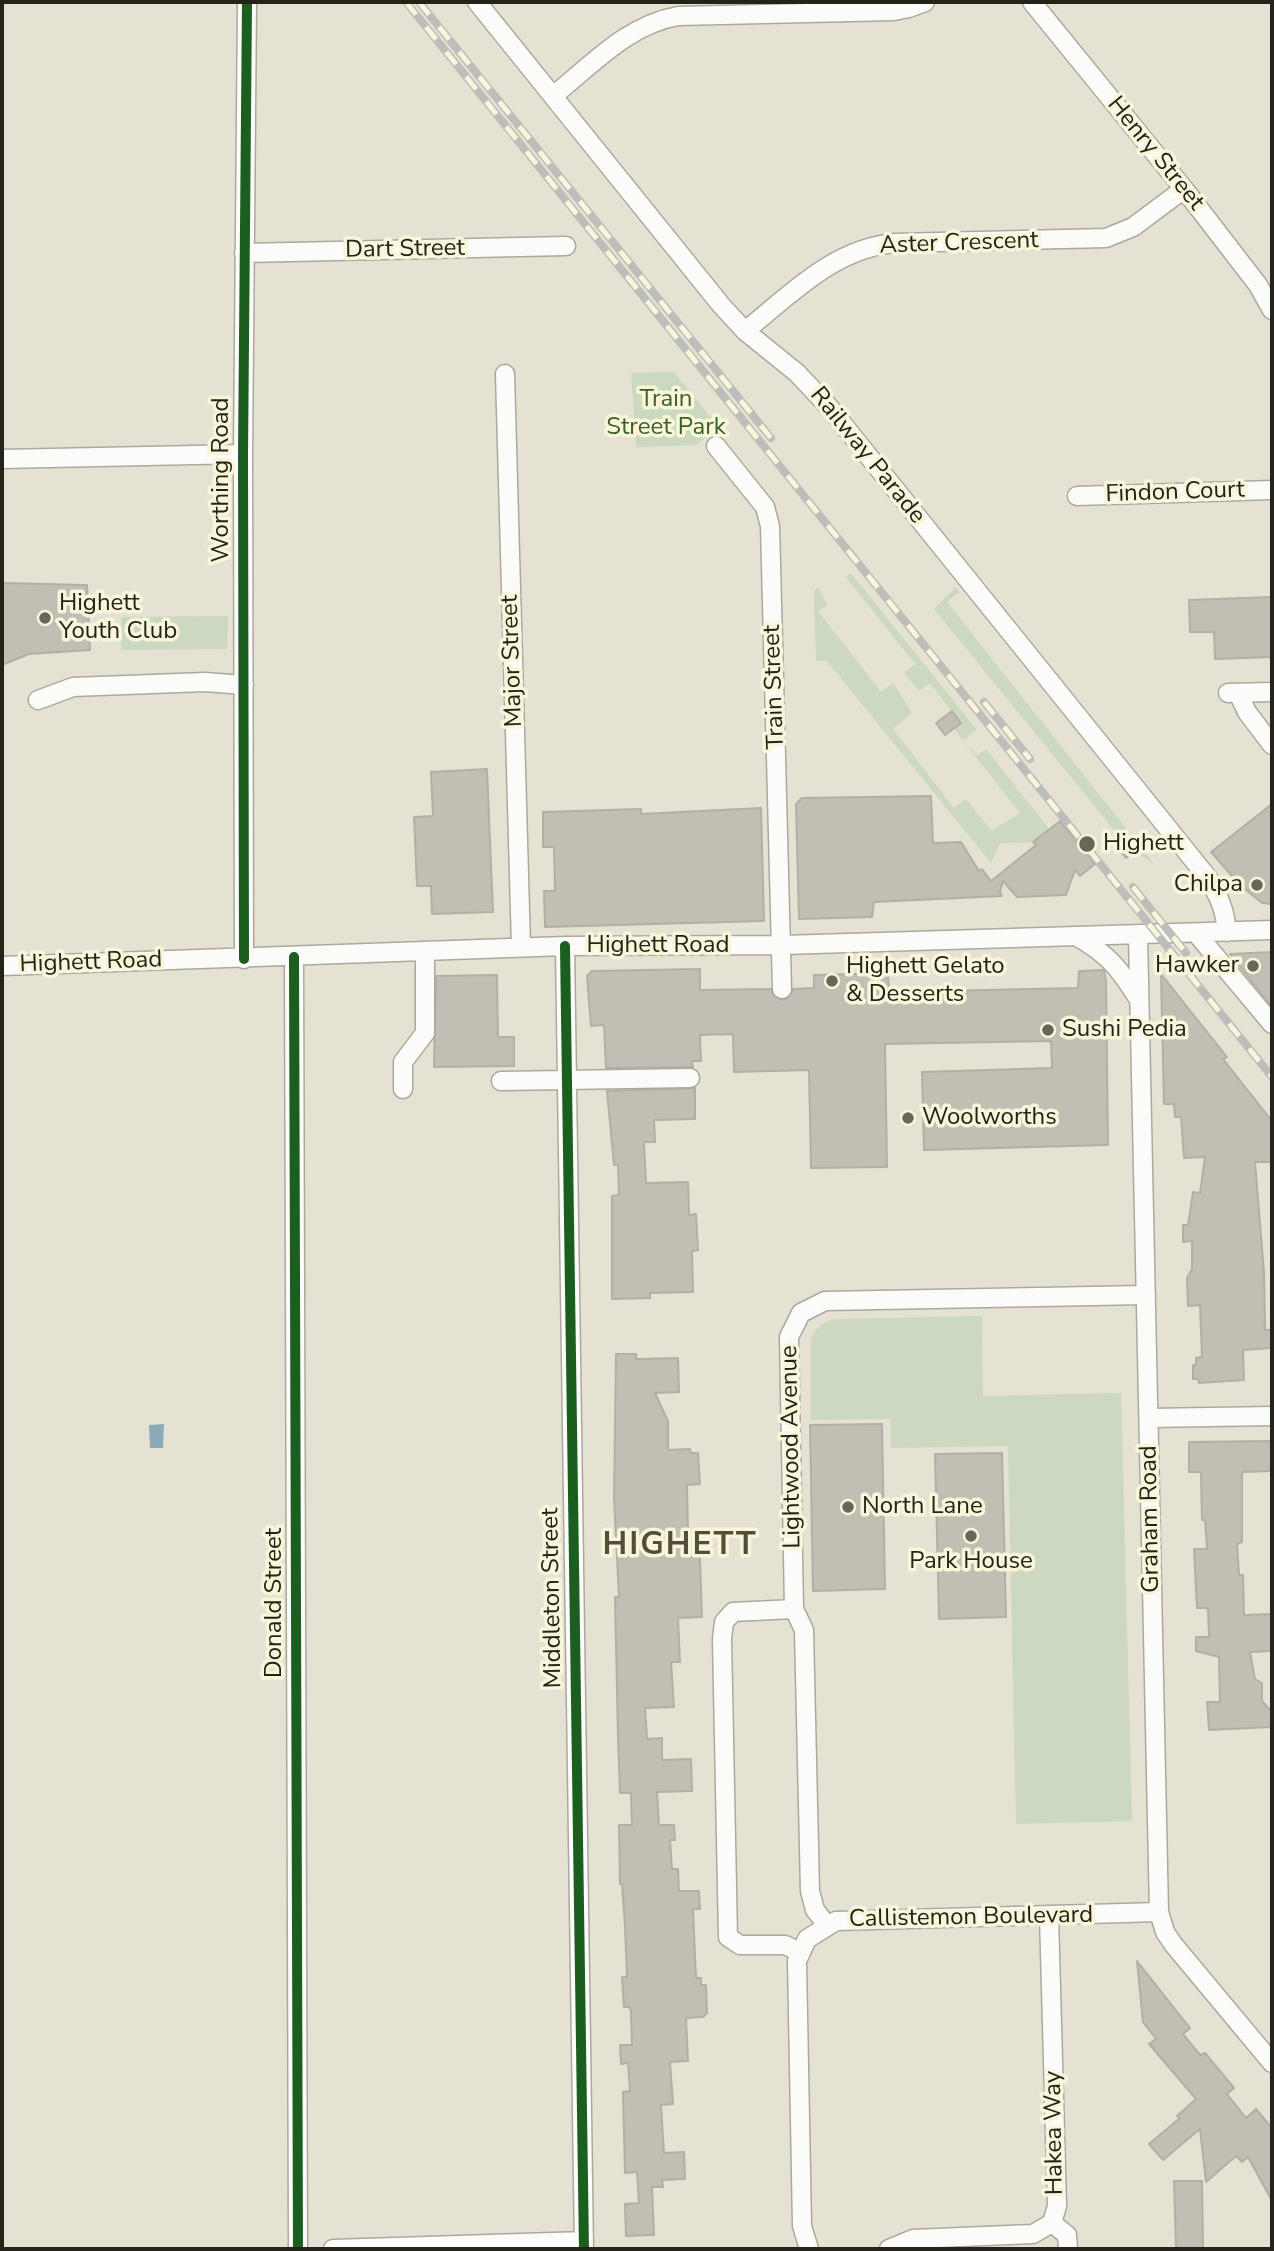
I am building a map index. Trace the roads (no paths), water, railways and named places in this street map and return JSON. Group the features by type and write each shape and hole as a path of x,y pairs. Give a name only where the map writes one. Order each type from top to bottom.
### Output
{"street":[{"name":"Worthing Road","path":"244,958 243,454 247,2"},
{"name":"Railway Parade","path":"477,2 713,295 746,331 810,385 968,579 1208,878 1225,912 1227,932"},
{"path":"553,96 633,32 663,19 678,16 894,11 909,9 925,2"},
{"name":"Henry Street","path":"1032,2 1184,189 1258,285 1272,310"},
{"name":"Aster Crescent","path":"746,331 816,275 850,254 866,248 895,243 1106,238 1133,227 1184,189"},
{"name":"Dart Street","path":"244,254 566,246"},
{"name":"Major Street","path":"505,374 521,947"},
{"name":"Train Street","path":"716,446 765,507 770,526 783,945 782,989"},
{"path":"2,459 243,454"},
{"name":"Findon Court","path":"1077,496 1272,490"},
{"path":"38,700 73,687 205,682 244,685"},
{"path":"1272,692 1233,693 1272,746"},
{"name":"Highett Road","path":"2,966 521,947 783,945 1272,930"},
{"path":"1196,933 1272,1024"},
{"name":"Graham Road","path":"1138,935 1159,1913 1173,1944 1272,2063"},
{"path":"1076,936 1100,950 1114,963 1139,1000"},
{"name":"Middleton Street","path":"565,946 584,2245"},
{"path":"403,1089 403,1062 425,1033 425,952"},
{"name":"Donald Street","path":"294,957 298,2249"},
{"path":"502,1081 690,1078"},
{"name":"Lightwood Avenue","path":"827,1925 815,1910 810,1891 803,1630 794,1609 789,1337 801,1313 825,1301 1146,1295"},
{"path":"1149,1418 1272,1416"},
{"path":"794,1609 733,1612 724,1622 722,1639 728,1937 740,1945 785,1945 800,1952 797,1961 802,2226 807,2248"},
{"name":"Callistemon Boulevard","path":"800,1952 807,1939 836,1921 1159,1913"},
{"name":"Hakea Way","path":"889,2249 913,2239 1033,2234 1052,2223 1057,2206 1049,1916"},
{"path":"1252,2039 1272,2038"},
{"path":"1052,2223 1067,2235 1068,2249"},
{"path":"333,2249 584,2245"}],"water":[{"path":"164,1424 163,1448 150,1448 149,1425"}],"railway":[{"path":"406,2 1272,1077"},
{"path":"419,2 771,438"},
{"path":"984,702 1030,759"},
{"path":"1133,887 1186,953"}],"place":[{"name":"Highett Youth Club","path":"45,618"},
{"name":"Highett","path":"1087,844"},
{"name":"Chilpa","path":"1257,885"},
{"name":"Hawker","path":"1253,966"},
{"name":"Highett Gelato & Desserts","path":"832,981"},
{"name":"Sushi Pedia","path":"1048,1030"},
{"name":"Woolworths","path":"908,1118"},
{"name":"North Lane","path":"848,1507"},
{"name":"Park House","path":"971,1536"}],"district":[{"name":"HIGHETT","path":"680,1546"}],"park label":[{"name":"Train Street Park","path":"666,414"}]}
